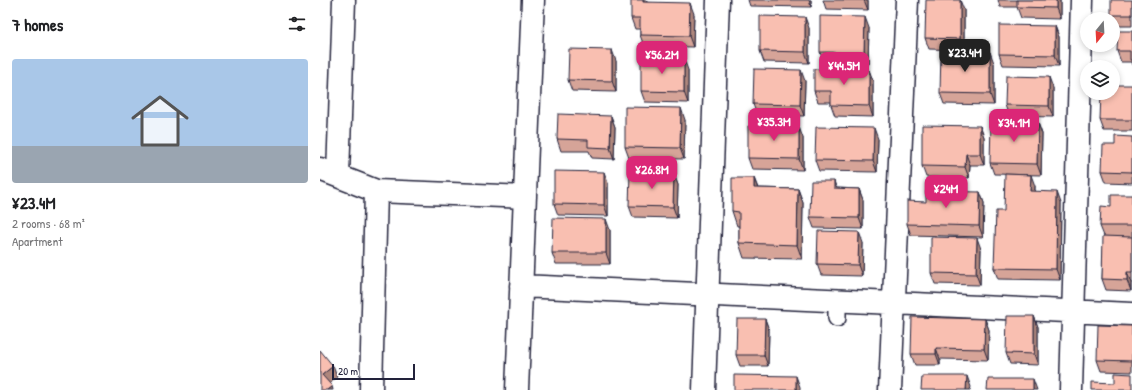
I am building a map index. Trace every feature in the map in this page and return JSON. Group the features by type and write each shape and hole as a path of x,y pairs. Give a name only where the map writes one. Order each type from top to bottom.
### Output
{"street":[{"path":"344,0 329,172 376,190 524,197"},
{"path":"517,390 533,0"},
{"path":"704,390 718,0"},
{"path":"890,390 907,0"},
{"path":"1071,390 1082,0"},
{"path":"371,390 376,190"},
{"path":"521,286 708,294 837,309 894,303 1132,314"}],"building":[{"path":"631,0 643,0 643,2 690,3 689,36 640,35 640,18 631,18"},
{"path":"926,0 960,0 960,39 925,38"},
{"path":"1017,0 1056,0 1056,8 1017,7"},
{"path":"1111,0 1132,0 1132,15 1120,15 1120,12 1111,12"},
{"path":"760,16 805,17 805,52 760,51"},
{"path":"820,16 865,17 864,53 820,52"},
{"path":"999,25 1055,26 1055,55 999,54"},
{"path":"1120,31 1132,31 1132,60 1130,60 1130,51 1120,51"},
{"path":"569,49 612,50 612,81 568,80"},
{"path":"941,51 990,52 990,94 940,93"},
{"path":"641,58 684,59 684,92 641,91"},
{"path":"754,69 801,70 800,105 753,104"},
{"path":"814,69 869,70 869,106 831,105 831,91 814,91"},
{"path":"1006,76 1049,77 1049,106 1005,105"},
{"path":"1120,85 1132,85 1132,120 1100,120 1101,100 1120,100"},
{"path":"625,107 681,108 680,148 625,147"},
{"path":"558,114 611,116 610,148 588,147 588,140 557,139"},
{"path":"991,122 1038,123 1037,164 990,163"},
{"path":"922,125 980,126 980,154 966,154 965,167 922,166"},
{"path":"748,126 799,127 799,159 748,158"},
{"path":"816,127 874,128 873,161 815,160"},
{"path":"1115,136 1132,137 1132,172 1102,171 1103,145 1115,145"},
{"path":"554,171 604,172 604,205 554,204"},
{"path":"630,173 674,174 673,207 629,206"},
{"path":"1005,174 1031,175 1030,191 1057,192 1056,269 994,268 996,211 1004,211"},
{"path":"732,178 754,178 754,188 798,189 797,245 739,243 739,212 732,211"},
{"path":"811,181 834,181 834,188 859,189 859,218 810,217"},
{"path":"926,191 980,192 979,226 907,224 907,201 926,202"},
{"path":"1111,195 1132,195 1132,226 1100,226 1101,206 1111,207"},
{"path":"553,218 606,219 606,253 552,253"},
{"path":"818,231 859,232 858,265 817,264"},
{"path":"1103,236 1132,237 1132,272 1127,272 1127,280 1102,279"},
{"path":"931,237 977,238 976,274 931,273"},
{"path":"1007,316 1034,316 1034,354 1006,353"},
{"path":"912,317 985,319 984,349 936,348 936,354 911,354"},
{"path":"737,319 765,319 764,355 736,355"},
{"path":"1098,325 1132,326 1132,361 1097,360"},
{"path":"320,350 333,366 322,375 332,386 327,390 320,390"},
{"path":"1115,373 1132,374 1132,390 1092,390 1092,382 1115,383"},
{"path":"734,375 796,376 796,390 734,390"},
{"path":"922,376 967,376 966,390 921,390"},
{"path":"988,379 1033,379 1033,390 987,390"}]}
